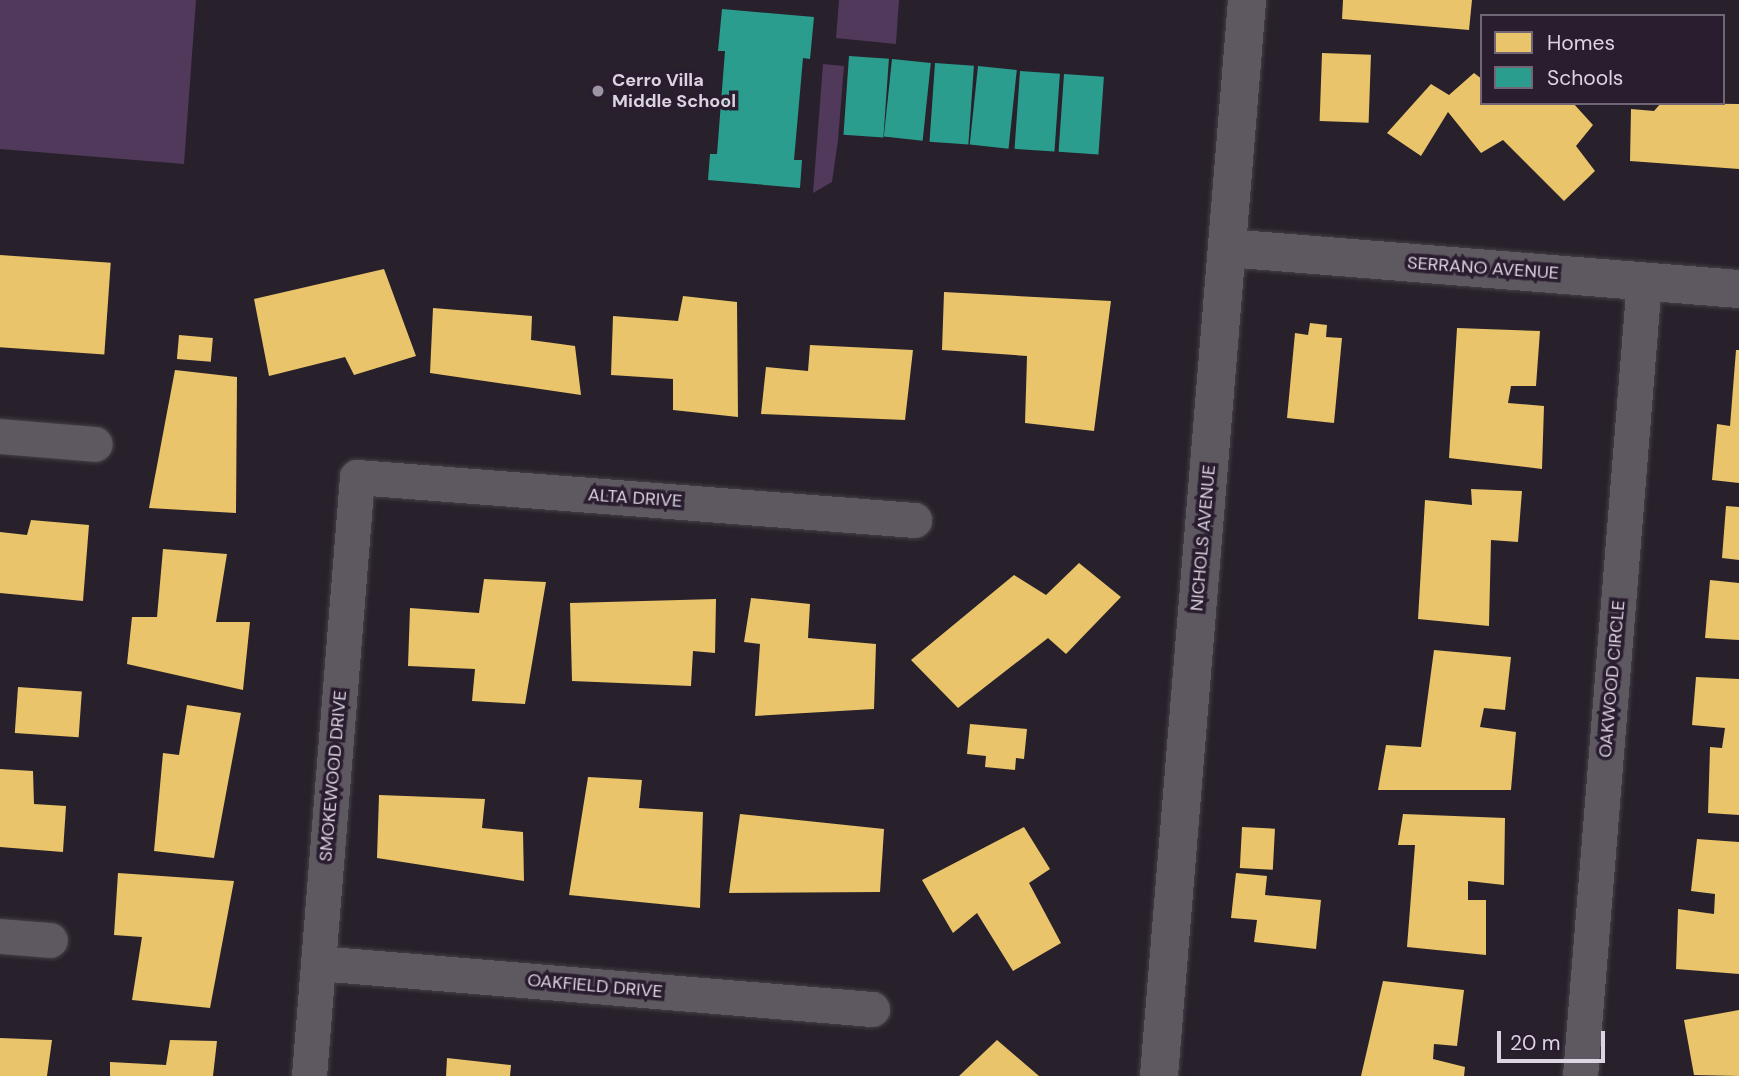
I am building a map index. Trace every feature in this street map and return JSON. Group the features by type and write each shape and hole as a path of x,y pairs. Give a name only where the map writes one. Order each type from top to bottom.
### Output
{"street":[{"name":"NICHOLS AVENUE","path":"1158,1076 1247,0"},
{"name":"SERRANO AVENUE","path":"1227,248 1739,289"},
{"name":"OAKWOOD CIRCLE","path":"1580,1076 1644,281"},
{"path":"0,436 95,444"},
{"name":"ALTA DRIVE","path":"357,477 914,520"},
{"name":"SMOKEWOOD DRIVE","path":"309,1076 357,477"},
{"path":"0,936 50,940"},
{"name":"OAKFIELD DRIVE","path":"318,963 873,1009"}],"shaded area":[{"path":"0,0 196,0 184,164 0,149"},
{"path":"839,0 899,0 896,44 836,38"},
{"path":"823,64 844,66 832,182 813,193"}],"building: Homes":[{"path":"1343,0 1472,0 1469,30 1342,19"},
{"path":"1322,53 1371,55 1369,123 1320,121"},
{"path":"1474,73 1480,78 1480,105 1575,105 1593,125 1576,146 1595,171 1564,201 1503,140 1481,153 1448,112 1421,156 1387,133 1431,84 1449,95"},
{"path":"1739,104 1739,169 1630,161 1631,109 1654,111 1659,105"},
{"path":"0,255 111,263 104,355 0,347"},
{"path":"384,269 416,356 354,375 345,357 269,376 254,299"},
{"path":"944,292 1111,301 1094,431 1025,423 1027,356 942,350"},
{"path":"683,296 737,302 738,417 673,410 673,379 611,375 613,316 678,321"},
{"path":"433,308 532,316 531,340 575,346 581,395 430,373"},
{"path":"1310,323 1327,325 1326,337 1342,338 1334,423 1287,418 1295,333 1308,335"},
{"path":"1457,328 1540,331 1536,386 1511,386 1508,403 1544,406 1542,469 1449,458"},
{"path":"179,335 213,338 211,362 177,359"},
{"path":"810,345 913,350 905,420 761,414 766,367 808,371"},
{"path":"1736,350 1739,350 1739,483 1712,480 1717,424 1730,426"},
{"path":"175,370 237,377 236,513 149,508"},
{"path":"1471,489 1522,491 1518,542 1491,540 1489,626 1418,619 1425,500 1472,505"},
{"path":"1726,506 1739,507 1739,560 1722,558"},
{"path":"31,520 89,525 83,601 0,593 0,532 27,535"},
{"path":"163,549 227,554 216,622 250,622 243,690 127,664 132,617 157,617"},
{"path":"1079,563 1121,597 1066,654 1048,638 958,708 911,660 1014,575 1046,595"},
{"path":"484,579 546,582 525,704 472,701 475,669 408,666 410,608 479,613"},
{"path":"1710,580 1739,583 1739,640 1705,638"},
{"path":"751,598 810,604 808,638 876,644 874,709 755,716 760,644 744,642"},
{"path":"716,599 715,653 693,651 691,686 572,681 570,603"},
{"path":"1434,650 1511,657 1505,710 1484,708 1480,727 1516,732 1511,790 1378,790 1386,745 1421,747"},
{"path":"1696,677 1739,679 1739,815 1708,813 1710,747 1722,748 1725,728 1692,725"},
{"path":"18,687 82,691 79,737 15,733"},
{"path":"187,705 241,713 214,858 154,851 163,753 179,755"},
{"path":"970,724 1027,729 1024,759 1016,758 1015,770 985,767 986,756 967,754"},
{"path":"0,769 33,771 34,804 66,806 63,852 0,847"},
{"path":"588,777 642,780 639,808 703,812 700,908 569,895"},
{"path":"379,795 485,799 482,828 523,832 524,881 377,858"},
{"path":"740,814 884,829 880,892 729,893"},
{"path":"1403,814 1505,818 1504,885 1468,881 1468,900 1486,900 1486,955 1407,947 1415,845 1398,845"},
{"path":"1024,827 1050,869 1029,883 1061,943 1013,971 977,913 953,933 922,880"},
{"path":"1242,827 1275,829 1273,870 1240,868"},
{"path":"1697,839 1739,842 1739,974 1676,969 1678,909 1714,914 1715,894 1691,891"},
{"path":"118,873 234,881 210,1008 132,1000 142,937 114,935"},
{"path":"1236,873 1267,876 1265,895 1321,900 1316,949 1254,942 1257,920 1231,918"},
{"path":"1383,981 1464,990 1457,1046 1434,1044 1433,1059 1465,1067 1464,1076 1361,1076"},
{"path":"1739,1010 1739,1076 1694,1075 1684,1020"},
{"path":"0,1038 52,1040 47,1076 0,1076"},
{"path":"170,1040 217,1041 213,1076 110,1076 110,1062 166,1065"},
{"path":"997,1040 1039,1076 959,1076"},
{"path":"447,1058 511,1065 510,1076 446,1076"}],"building: Schools":[{"path":"722,9 814,17 810,59 803,58 794,160 802,160 800,188 708,180 710,154 717,154 725,51 718,51"},
{"path":"849,56 889,59 883,138 843,135"},
{"path":"892,59 931,63 923,141 884,137"},
{"path":"935,63 974,66 968,145 929,142"},
{"path":"978,66 1017,70 1009,149 970,145"},
{"path":"1020,71 1060,74 1054,152 1015,149"},
{"path":"1064,74 1104,77 1098,155 1059,152"}],"place":[{"name":"Cerro Villa Middle School","path":"598,91"}]}
